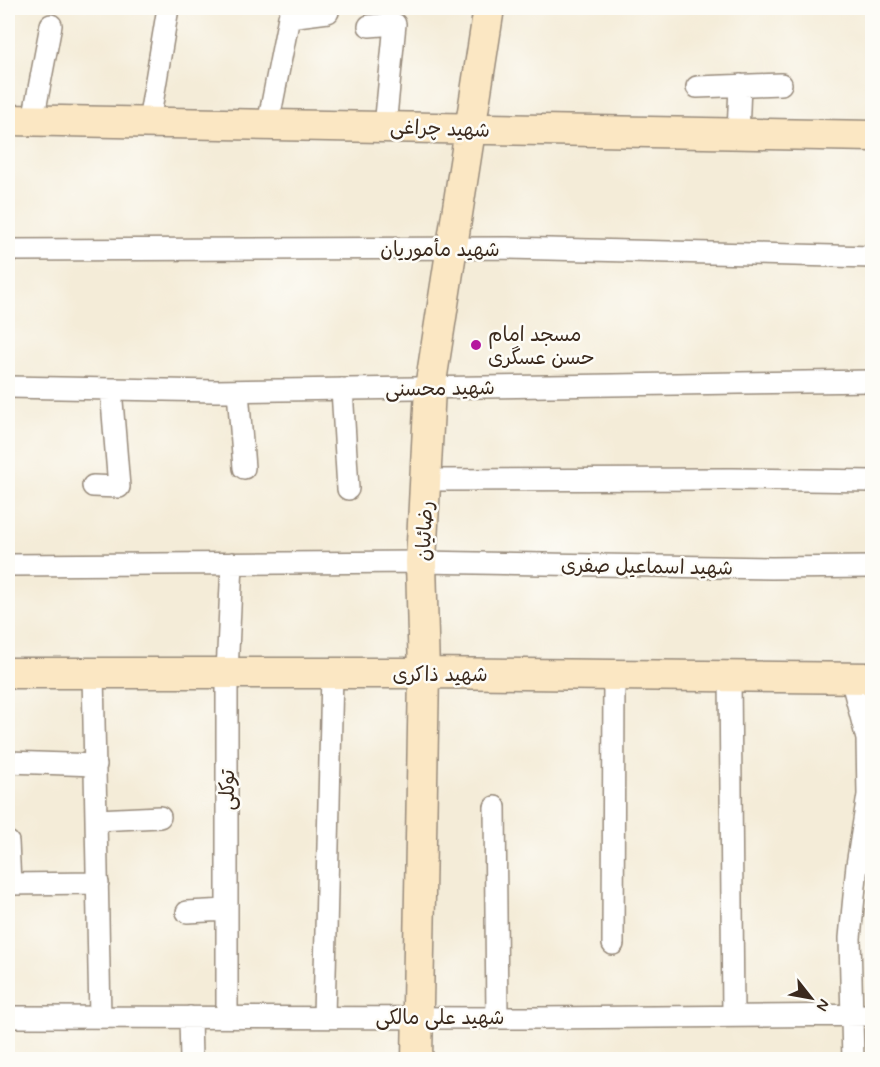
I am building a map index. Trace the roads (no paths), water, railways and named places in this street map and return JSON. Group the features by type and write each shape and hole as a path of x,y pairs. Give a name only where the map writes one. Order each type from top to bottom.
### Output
{"street":[{"path":"149,122 168,8"},
{"name":"رضائیان","path":"417,1059 424,673 421,562 430,388 489,8"},
{"path":"268,124 289,17 328,12"},
{"path":"369,26 395,24 385,127"},
{"path":"20,120 51,25"},
{"path":"697,87 781,84"},
{"path":"738,134 740,86"},
{"name":"شهید چراغی","path":"20,120 873,136"},
{"name":"شهید مأموریان","path":"8,250 508,248 873,257"},
{"name":"شهید محسنی","path":"8,387 238,391 873,381"},
{"path":"93,486 119,487 111,389"},
{"path":"342,389 348,489"},
{"path":"238,391 244,468"},
{"path":"427,480 873,481"},
{"name":"شهید اسماعیل صفری","path":"8,565 421,562 772,568 873,567"},
{"name":"توکلی","path":"227,1017 228,673 232,563"},
{"name":"شهید ذاکری","path":"8,673 424,673 862,678"},
{"path":"93,673 100,1017"},
{"path":"324,1017 332,674"},
{"path":"613,944 614,675"},
{"path":"730,676 733,1016"},
{"path":"854,1059 863,1016 850,938 857,865 868,795 867,739 862,678"},
{"path":"8,762 96,765"},
{"path":"495,807 497,1018"},
{"path":"97,820 160,817"},
{"path":"8,842 9,884 98,883"},
{"path":"187,912 227,910"},
{"name":"شهید علی مالکی","path":"8,1017 863,1016"},
{"path":"190,1017 191,1059"}],"place":[{"name":"مسجد امام حسن عسگری","path":"476,345"}]}
